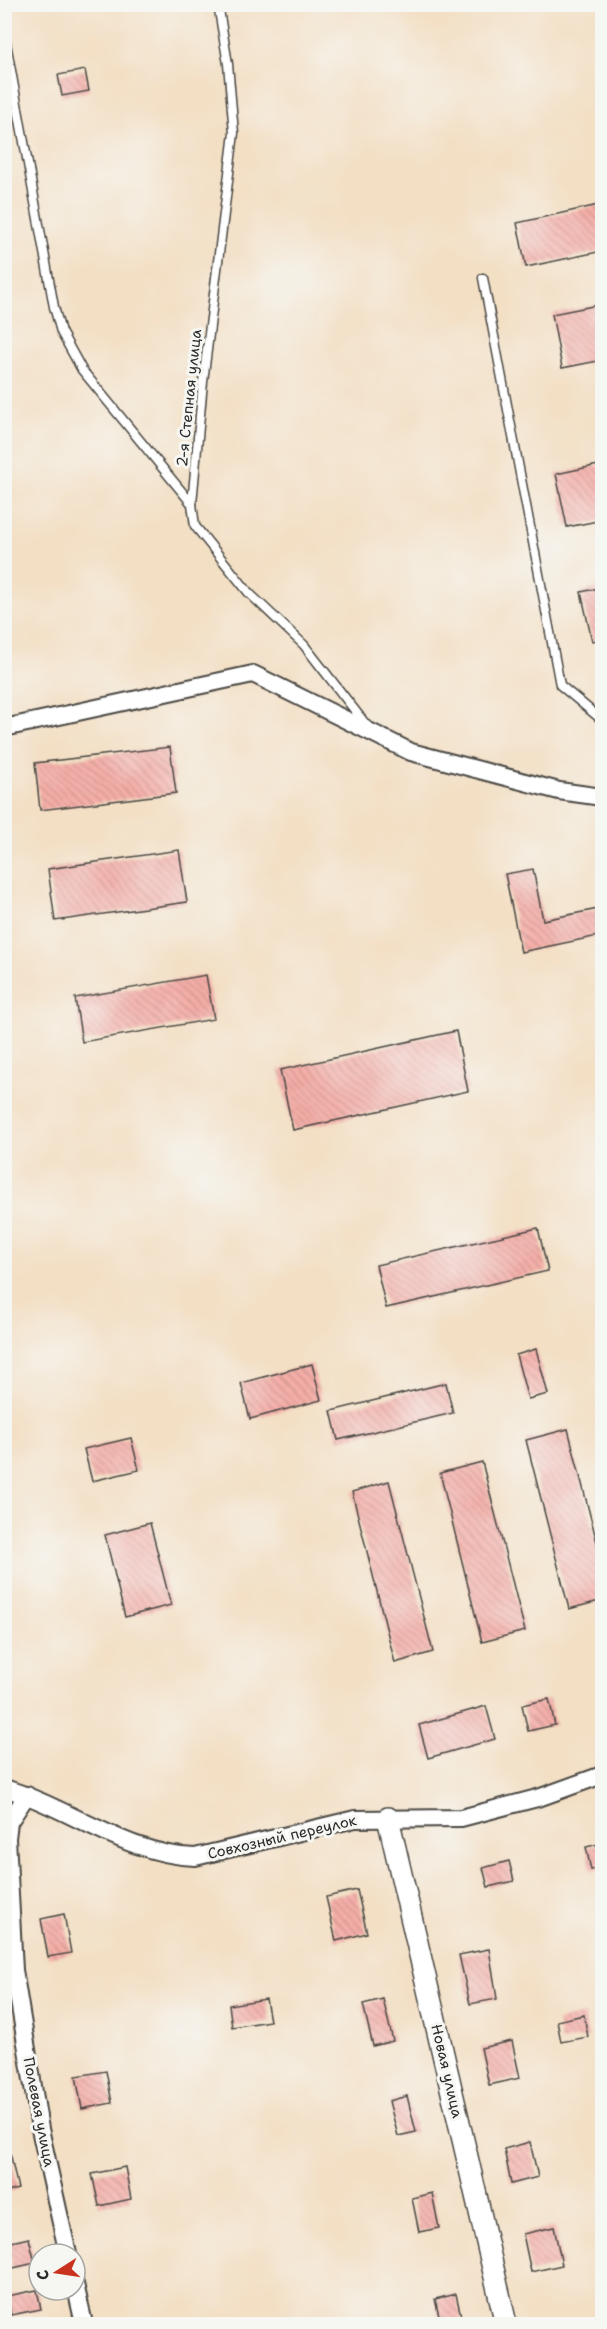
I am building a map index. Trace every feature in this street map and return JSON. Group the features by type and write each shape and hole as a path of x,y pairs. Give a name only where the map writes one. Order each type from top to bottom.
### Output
{"street":[{"path":"4,728 253,674 411,752 559,791 603,797"},
{"name":"Совхозный переулок","path":"4,1788 27,1795 144,1849 174,1857 195,1857 355,1819 461,1818 541,1797 603,1775"},
{"name":"Полевая улица","path":"27,1795 9,1822 7,1838 14,1970 40,2129 65,2242"},
{"name":"Новая улица","path":"388,1818 506,2325"},
{"path":"79,2302 84,2325"}],"lane":[{"name":"2-я Степная улица","path":"218,4 228,64 234,133 203,382 192,504 195,526 249,593 304,645 371,731"},
{"path":"4,32 54,307 61,332 82,370 192,504"},
{"path":"483,278 560,685 603,720"}],"building":[{"path":"85,70 89,91 62,96 58,75"},
{"path":"603,204 603,251 526,267 517,223"},
{"path":"603,304 603,360 562,368 552,314"},
{"path":"603,464 603,520 567,527 556,474"},
{"path":"603,587 603,639 592,641 581,592"},
{"path":"170,747 176,793 40,810 35,763"},
{"path":"179,850 187,902 55,921 48,869"},
{"path":"533,869 543,920 603,908 603,935 521,952 505,874"},
{"path":"206,975 214,1019 82,1042 75,998"},
{"path":"456,1031 468,1091 293,1130 280,1070"},
{"path":"538,1228 548,1271 386,1308 376,1265"},
{"path":"536,1349 548,1394 528,1399 516,1355"},
{"path":"312,1364 321,1400 250,1419 241,1383"},
{"path":"446,1383 453,1413 338,1440 331,1411"},
{"path":"568,1429 603,1566 603,1600 569,1609 526,1440"},
{"path":"131,1438 139,1470 92,1481 84,1449"},
{"path":"482,1462 525,1631 482,1642 440,1473"},
{"path":"389,1481 433,1652 395,1663 352,1492"},
{"path":"150,1523 171,1605 125,1617 105,1535"},
{"path":"549,1699 555,1725 528,1731 522,1705"},
{"path":"486,1706 495,1739 428,1758 419,1725"},
{"path":"603,1843 603,1867 591,1870 586,1847"},
{"path":"509,1861 514,1881 488,1887 483,1868"},
{"path":"357,1890 367,1933 336,1941 326,1897"},
{"path":"64,1914 71,1953 48,1957 41,1919"},
{"path":"489,1949 497,1999 470,2004 459,1955"},
{"path":"266,1999 270,2021 232,2027 229,2005"},
{"path":"383,1999 393,2041 373,2046 363,2004"},
{"path":"584,2015 588,2037 561,2042 557,2021"},
{"path":"512,2041 520,2078 489,2085 481,2048"},
{"path":"106,2071 112,2103 82,2109 76,2076"},
{"path":"407,2096 416,2132 398,2136 389,2101"},
{"path":"530,2142 538,2177 511,2184 504,2149"},
{"path":"10,2152 18,2189 4,2193 4,2153"},
{"path":"125,2167 131,2199 99,2206 92,2174"},
{"path":"432,2193 439,2228 419,2232 412,2198"},
{"path":"554,2227 562,2265 531,2272 523,2234"},
{"path":"29,2238 27,2265 13,2268 7,2243"},
{"path":"27,2292 27,2302 40,2302 41,2309 11,2315 7,2296"},
{"path":"456,2294 463,2325 441,2325 435,2299"}]}
